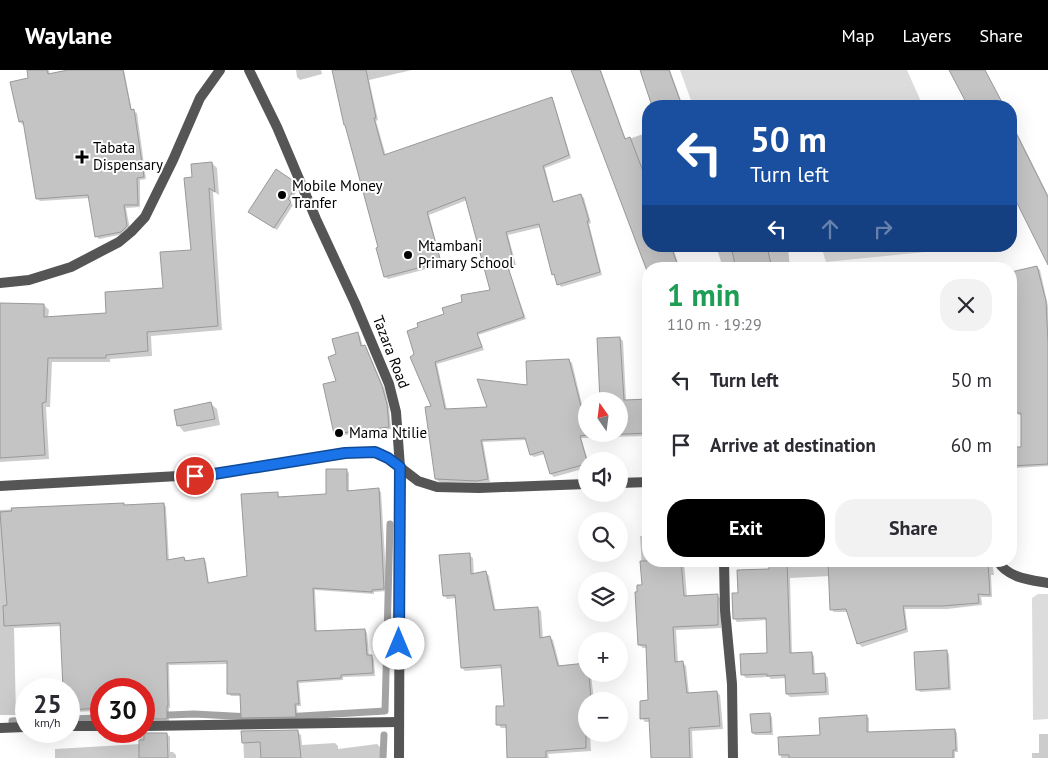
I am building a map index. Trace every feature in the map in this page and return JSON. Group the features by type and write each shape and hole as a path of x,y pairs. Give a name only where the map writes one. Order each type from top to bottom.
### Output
{"street":[{"path":"0,283 29,280 71,267 119,242 131,232 144,218 173,160 200,98 220,70"},
{"name":"Tazara Road","path":"249,70 277,127 316,219 355,303 389,384 396,412 400,467 399,758"},
{"path":"0,486 214,474 355,452 375,452 388,458 418,481 437,487 479,488 578,484"},
{"path":"628,483 642,482"},
{"path":"724,567 725,610 732,684 732,758"},
{"path":"1001,567 1022,578 1048,583"},
{"path":"155,726 399,722"},
{"path":"0,728 15,727"}],"shaded area":[{"path":"680,70 907,70 920,100 691,100"},
{"path":"823,252 925,252 826,262"},
{"path":"1038,594 1048,594 1048,719 1033,720 1032,598"}],"building":[{"name":"Tabata Dispensary","path":"27,70 47,70 48,74 68,70 123,70 131,110 134,109 144,177 137,178 138,205 124,205 127,226 121,232 95,237 88,195 36,199 23,121 19,122 10,82 28,78"},
{"path":"332,70 366,70 376,118 374,118 384,155 552,97 569,155 543,166 553,202 581,194 600,272 557,285 554,274 552,275 539,224 506,232 514,263 507,264 524,317 477,333 482,347 435,362 445,409 487,407 477,379 527,385 526,361 569,359 578,394 578,442 582,442 584,452 578,452 578,466 550,474 543,451 530,455 525,438 481,440 488,479 477,481 435,479 425,407 431,406 410,357 414,354 407,331 418,327 417,323 444,314 442,308 462,302 461,295 490,290 465,197 427,212 441,262 384,277 376,248 378,247 344,125"},
{"path":"571,70 600,70 625,139 630,137 642,169 642,252 673,252 677,262 644,262"},
{"path":"640,70 669,70 680,100 650,100"},
{"path":"949,70 985,70 1001,100 965,100"},
{"path":"1017,135 1048,197 1048,265 1017,203"},
{"path":"212,162 215,192 209,188 218,326 147,332 148,351 106,355 106,358 48,358 46,402 42,403 45,455 0,458 0,303 44,304 44,317 106,313 105,292 163,288 160,252 191,250 184,178 192,177 191,164"},
{"path":"276,169 292,180 295,188 288,199 291,202 274,228 248,212"},
{"path":"732,252 768,252 770,262 734,262"},
{"path":"1037,266 1046,301 1048,464 1017,466 1017,447 1021,447 1021,413 1017,413 1017,271"},
{"path":"358,332 361,346 365,345 382,386 387,404 389,427 334,434 323,384 336,381 328,357 336,354 332,339"},
{"path":"620,337 623,392 600,392 597,338"},
{"path":"642,399 642,433 628,434 628,400"},
{"path":"211,402 215,419 177,426 174,410"},
{"path":"326,469 347,469 347,491 379,488 384,589 372,590 372,592 313,588 315,631 365,629 367,655 372,655 373,673 341,675 341,678 297,681 299,704 295,704 296,717 241,718 240,694 227,694 227,661 167,663 167,719 155,719 155,678 90,678 90,709 80,709 80,678 62,678 60,623 4,626 3,606 7,605 0,512 12,511 11,508 164,503 167,560 184,557 185,561 204,558 208,583 247,576 241,494 278,492 278,497 326,494"},
{"path":"470,553 471,574 486,571 494,610 538,607 540,638 550,636 558,666 578,664 578,682 590,682 590,692 578,692 578,742 586,742 586,748 546,751 546,758 507,758 506,725 496,725 496,706 504,706 501,665 461,668 455,595 443,596 439,555"},
{"path":"640,561 642,561 642,567 682,567 684,596 718,594 718,625 673,627 675,662 683,661 687,693 717,691 720,726 689,728 690,758 651,758 649,718 640,719 640,701 648,700 646,645 638,645 635,592 637,592 637,585 642,585"},
{"path":"769,567 787,567 790,653 812,652 813,674 825,673 826,692 786,694 785,675 741,675 740,654 767,653 766,618 733,619 732,593 738,593 737,570 769,569"},
{"path":"828,567 988,567 990,595 978,594 979,603 943,606 903,606 906,629 857,644 846,609 830,610"},
{"path":"947,650 949,688 916,690 914,652"},
{"path":"770,713 771,732 752,733 750,714"},
{"path":"867,715 867,732 955,729 956,750 953,750 953,758 789,758 789,755 779,755 778,737 820,735 819,718"},
{"path":"298,730 301,758 261,758 260,742 242,743 241,731"},
{"path":"155,733 167,733 168,758 139,758 139,743 155,743"}],"waterway":[{"path":"155,716 194,714 268,718 385,711 390,524"},
{"path":"80,719 90,718"},
{"path":"383,758 384,735"}],"place":[{"name":"Tabata Dispensary","path":"82,157"},
{"name":"Mobile Money Tranfer","path":"282,195"},
{"name":"Mtambani Primary School","path":"408,255"},
{"name":"Mama Ntilie","path":"339,433"}],"route":[{"path":"195,476 345,453 375,452 388,458 400,467 399,644"}]}
